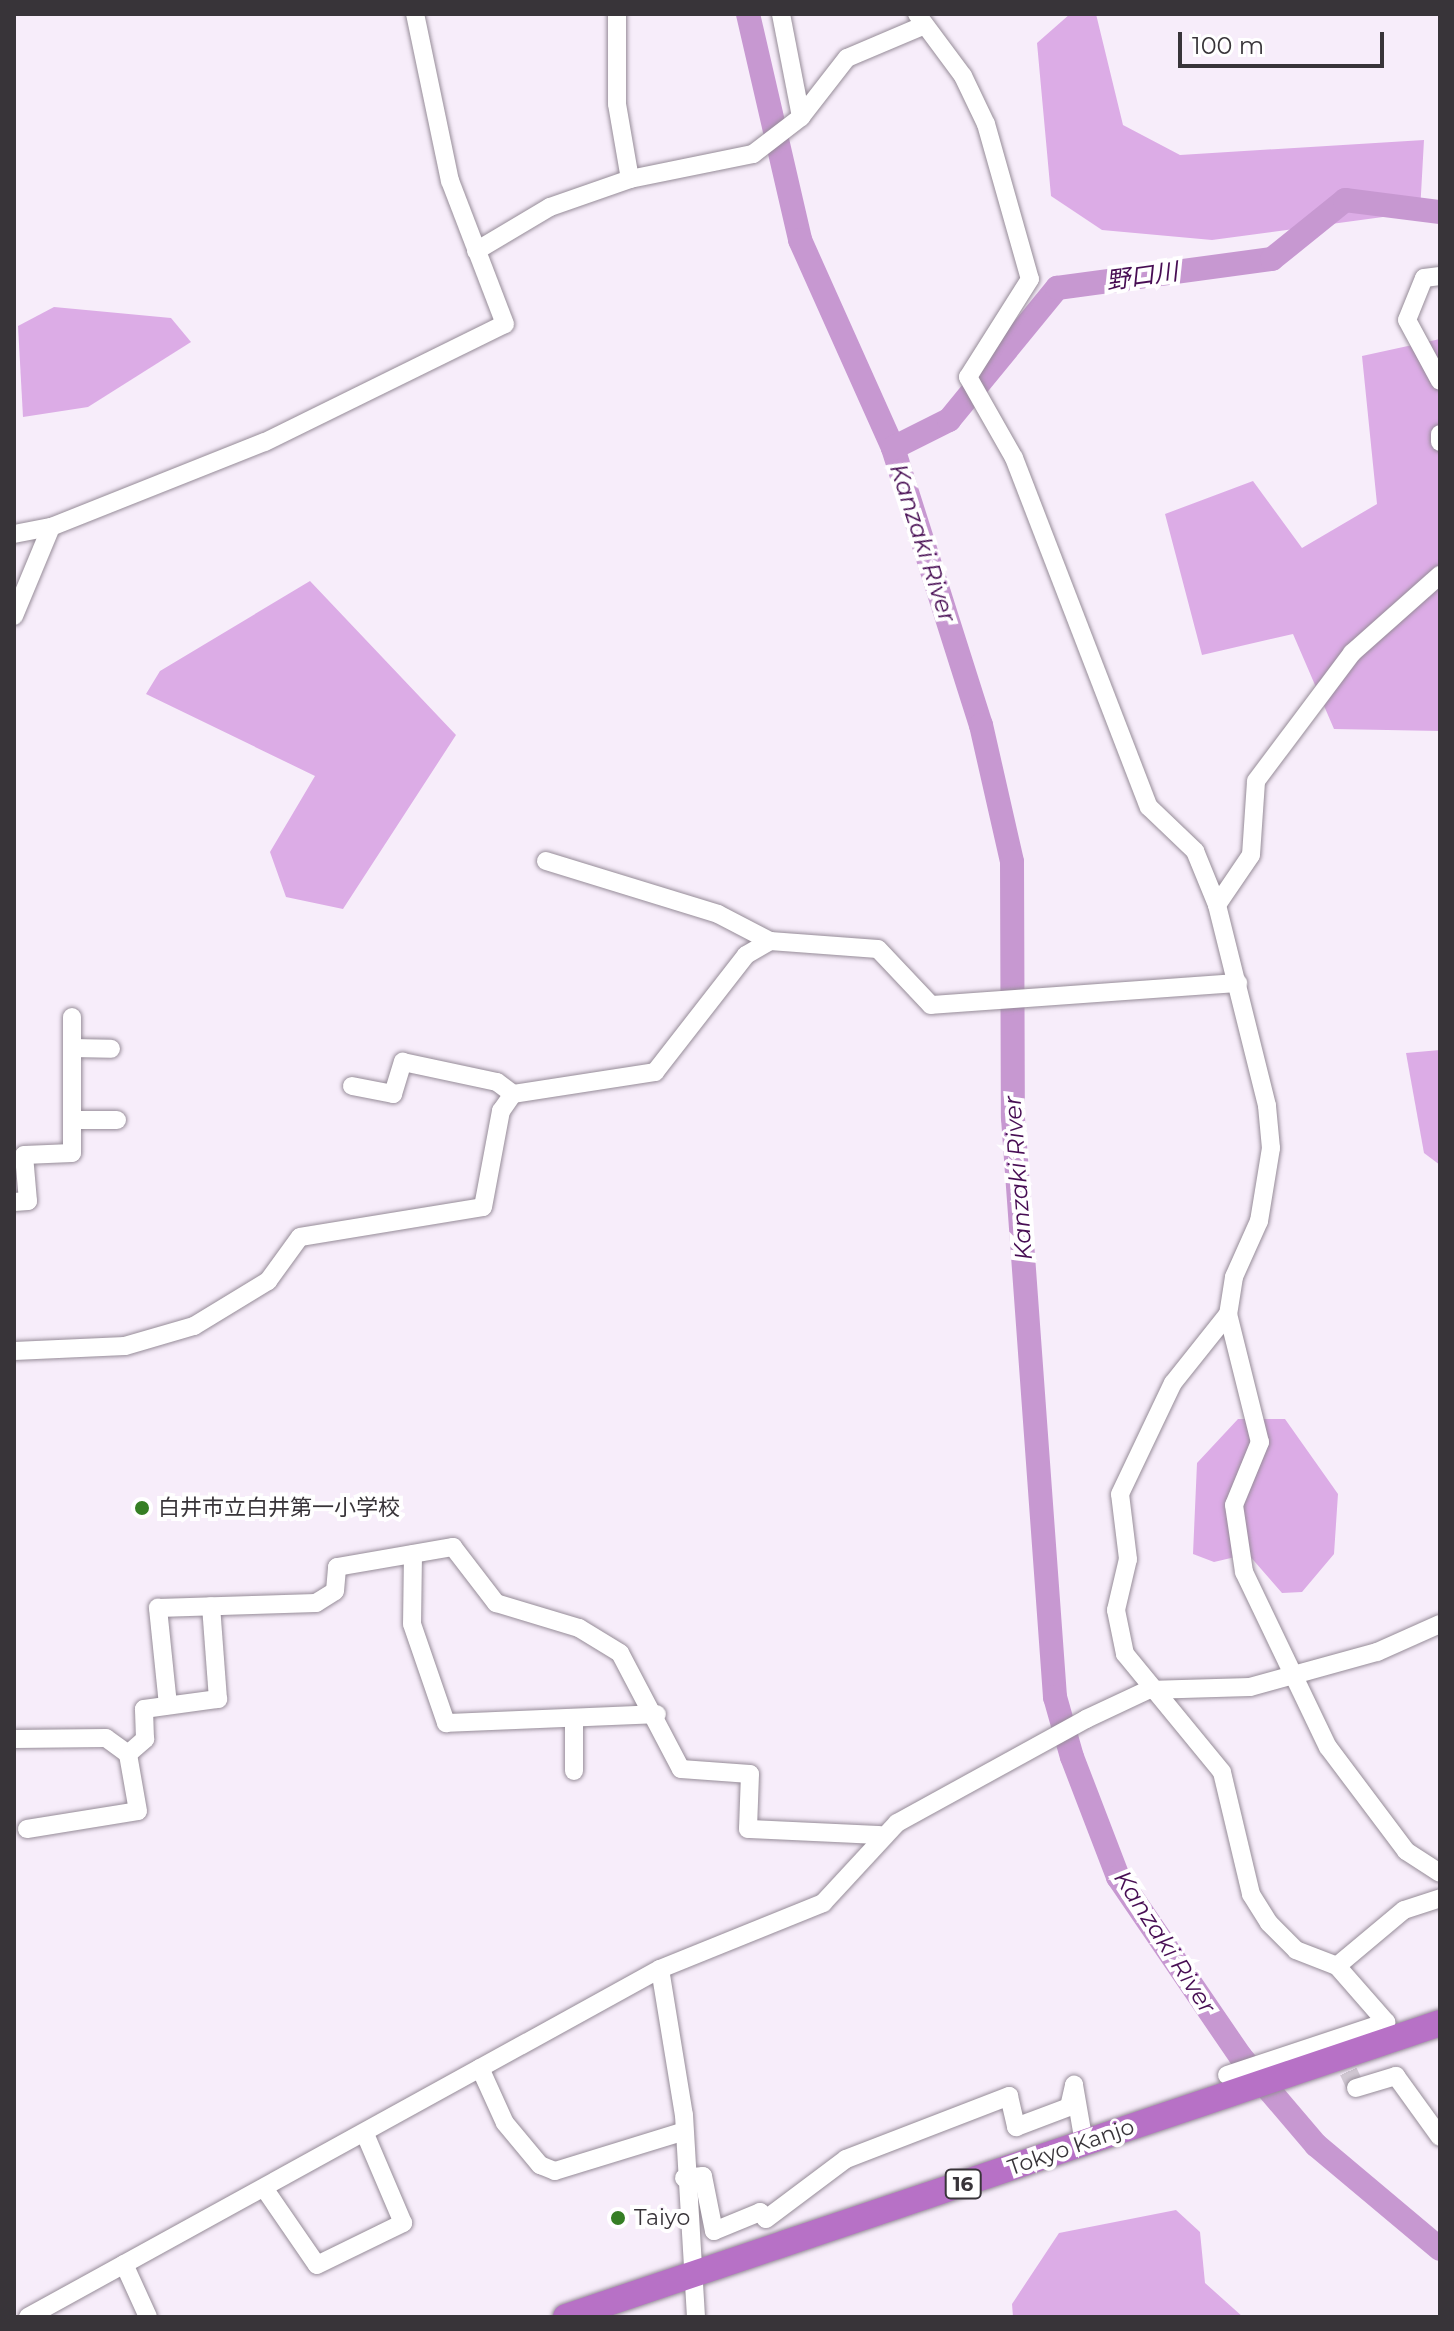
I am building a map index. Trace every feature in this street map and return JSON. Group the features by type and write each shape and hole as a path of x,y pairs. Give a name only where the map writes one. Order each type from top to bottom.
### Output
{"highway":[{"name":"Tokyo Kanjo","path":"566,2317 693,2295 1084,2143 1440,2023"},
{"name":"Tokyo Kanjo","path":"1283,2076 1440,2042"},
{"name":"Tokyo Kanjo","path":"617,2317 693,2295 1237,2090"}],"street":[{"path":"14,534 51,527 265,442 505,324 450,181 415,14"},
{"path":"617,14 617,104 630,179"},
{"path":"781,14 801,117"},
{"path":"476,251 550,207 630,179 753,154 801,117 847,58 919,20 963,76 980,112 1030,279 968,377 1014,458 1149,807 1195,851 1217,905 1238,983 1271,1148 1257,1234 1234,1277 1228,1314 1260,1442 1234,1505 1244,1572 1328,1747 1384,1825 1440,1873"},
{"path":"1440,276 1424,278 1407,320 1440,381"},
{"path":"1440,434 1440,442"},
{"path":"14,616 51,527"},
{"path":"1217,905 1251,855 1256,781 1352,653 1440,575"},
{"path":"546,861 718,914 770,941 868,945 931,1005 1238,983"},
{"path":"352,1086 393,1094 403,1062 497,1082 513,1094 655,1072 746,955 770,941"},
{"path":"14,1202 28,1201 24,1155 72,1153 72,1017"},
{"path":"72,1048 111,1049"},
{"path":"14,1351 125,1346 194,1326 268,1281 300,1237 483,1207 501,1111 513,1094"},
{"path":"72,1120 117,1120"},
{"path":"1228,1314 1173,1383 1120,1494 1128,1559 1116,1610 1125,1654 1148,1690 1222,1772 1251,1894 1269,1923 1296,1950 1337,1966 1386,2022 1283,2076 1237,2090"},
{"path":"168,1705 158,1608 316,1603 335,1591 337,1567 453,1547 496,1603 599,1638 620,1653 657,1714 681,1769 750,1774 748,1829 880,1835"},
{"path":"413,1554 412,1624 446,1723 657,1714"},
{"path":"128,1754 145,1739 144,1709 218,1699 211,1606"},
{"path":"28,2317 660,1969 823,1903 880,1835 1045,1739 1148,1690 1250,1687 1440,1624"},
{"path":"574,1718 574,1771"},
{"path":"14,1739 106,1738 128,1754 138,1811 27,1829"},
{"path":"1337,1966 1404,1910 1440,1898"},
{"path":"660,1969 682,2132 693,2295"},
{"path":"480,2068 505,2123 540,2165 555,2171 682,2132"},
{"path":"1356,2088 1396,2076 1440,2137"},
{"path":"684,2178 703,2176 714,2231 760,2212 766,2219 846,2159 1009,2096 1016,2127 1069,2107 1074,2085 1084,2143"},
{"path":"264,2188 317,2265 403,2223 365,2134"},
{"path":"124,2264 148,2317"}],"shaded area":[{"path":"1070,14 1096,14 1123,125 1180,155 1424,140 1420,212 1212,240 1102,230 1051,196 1037,43"},
{"path":"54,307 171,318 191,342 88,407 23,417 18,326"},
{"path":"1440,339 1440,731 1334,729 1293,634 1202,655 1165,514 1253,481 1302,548 1377,504 1362,356"},
{"path":"310,581 456,735 343,909 286,897 270,852 315,776 146,694 160,671"},
{"path":"1440,1050 1440,1165 1424,1153 1406,1053"},
{"path":"1238,1419 1285,1419 1338,1494 1334,1554 1302,1592 1282,1593 1248,1554 1214,1562 1193,1554 1197,1463"},
{"path":"1176,2210 1200,2232 1205,2283 1243,2317 1013,2317 1012,2304 1059,2233"}],"waterway":[{"name":"Kanzaki River","path":"748,14 800,240 893,448 981,725 1012,862 1013,1118 1055,1697 1072,1757 1118,1877 1241,2057 1316,2145 1440,2249"},
{"name":"野口川","path":"893,448 949,420 1057,288 1272,259 1345,200 1440,212"}],"tunnel":[{"path":"1337,2047 1356,2088"}],"place":[{"name":"白井市立白井第一小学校","path":"142,1508"},
{"name":"Taiyo","path":"618,2218"}]}
